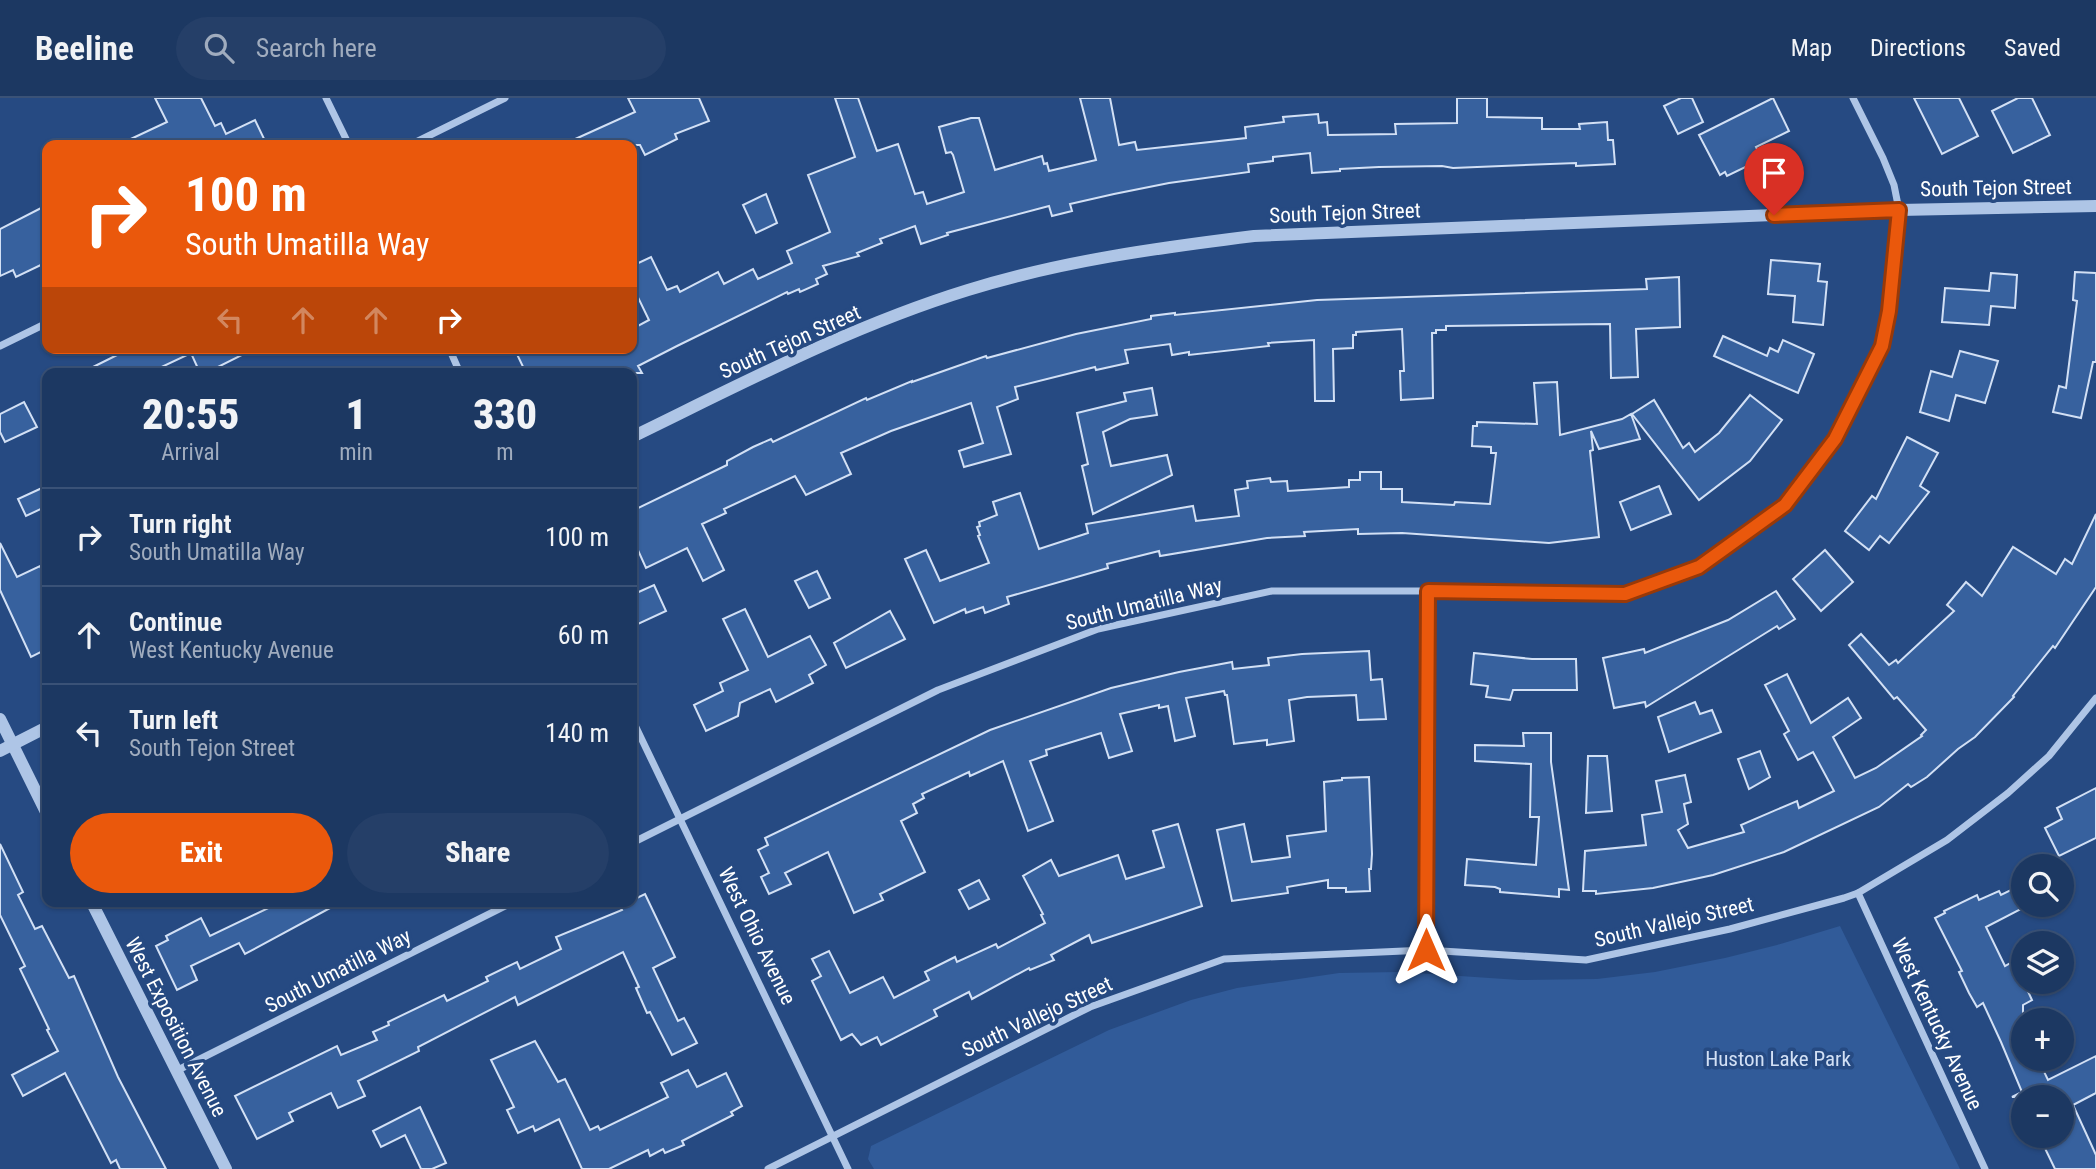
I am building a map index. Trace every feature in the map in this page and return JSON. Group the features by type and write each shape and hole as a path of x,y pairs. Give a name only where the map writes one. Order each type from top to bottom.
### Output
{"street":[{"path":"326,98 347,140"},
{"path":"420,140 505,98"},
{"path":"1853,98 1883,158 1894,185 1899,210"},
{"name":"South Tejon Street","path":"637,435 796,358 893,316 1005,279 1098,258 1254,236 1899,210 2096,206"},
{"name":"South Umatilla Way","path":"637,840 938,690 1098,629 1272,591 1625,594 1699,567 1785,505 1835,439 1882,346 1889,311 1899,210"},
{"path":"0,346 42,325"},
{"path":"1426,950 1428,591"},
{"name":"South Vallejo Street","path":"768,1169 1090,1007 1224,959 1426,950 1586,960 1730,929 1858,893 1947,841 2008,793 2049,756 2096,698"},
{"path":"0,719 42,804"},
{"name":"West Ohio Avenue","path":"637,729 848,1169"},
{"path":"0,751 42,730"},
{"name":"West Kentucky Avenue","path":"1858,893 1985,1169"},
{"name":"West Exposition Avenue","path":"94,907 226,1169"},
{"name":"South Umatilla Way","path":"176,1071 503,907"}],"green space":[{"name":"Huston Lake Park","path":"1840,926 1960,1169 874,1169 868,1159 871,1146 1109,1030 1191,1000 1237,988 1339,973 1401,972 1519,980 1597,979 1655,972 1725,958"}],"building":[{"path":"155,98 201,98 215,126 221,123 226,134 255,120 265,140 129,140 167,122"},
{"path":"628,98 699,98 709,121 675,134 677,139 645,155 640,145 637,145 637,140 573,140 635,112"},
{"path":"835,98 858,98 877,151 898,144 915,194 923,192 927,204 964,192 953,155 951,152 946,153 939,127 971,118 979,118 995,170 1042,156 1049,171 1096,160 1080,98 1110,98 1119,145 1135,142 1137,150 1246,138 1245,127 1284,122 1283,117 1318,114 1319,123 1327,122 1328,135 1396,134 1395,124 1457,123 1457,98 1487,98 1487,117 1542,118 1542,129 1580,129 1579,124 1607,122 1608,140 1613,140 1615,164 1379,167 1312,173 1310,153 1273,157 1273,161 1248,164 1249,172 1114,194 1070,204 1072,211 1052,216 1049,206 947,233 948,235 921,244 915,226 880,239 882,243 857,253 859,256 823,266 827,274 816,279 818,284 800,292 799,289 788,294 787,292 677,346 638,366 642,373 637,373 637,368 524,368 517,354 637,354 637,326 649,320 637,295 637,264 651,257 667,290 677,286 680,292 718,272 724,284 753,269 758,279 792,263 787,251 830,232 808,175 855,157"},
{"path":"1681,98 1692,98 1703,122 1678,134 1664,106"},
{"path":"1773,98 1789,131 1756,147 1762,159 1727,176 1725,172 1720,175 1699,135"},
{"path":"1914,98 1959,98 1978,136 1942,154"},
{"path":"2018,98 2032,98 2050,135 2013,153 1992,111"},
{"path":"766,194 777,223 756,233 743,205"},
{"path":"42,208 42,264 16,277 13,270 0,276 0,229"},
{"path":"1771,260 1820,264 1818,281 1827,282 1823,325 1793,322 1795,296 1768,294"},
{"path":"2075,272 2096,273 2096,362 2093,362 2081,418 2053,412 2059,386 2066,388 2077,301 2073,300"},
{"path":"1991,273 2017,275 2015,308 1991,306 1989,325 1942,322 1945,288 1989,291"},
{"path":"1679,277 1680,327 1636,329 1638,377 1611,378 1610,324 1446,326 1446,330 1432,333 1433,398 1401,400 1400,371 1404,371 1402,329 1356,332 1356,335 1353,335 1353,348 1333,349 1334,401 1315,401 1314,340 1268,343 1269,346 1189,355 1189,352 1172,355 1170,344 1125,350 1128,363 1096,370 1095,367 1015,387 1018,399 997,407 1011,454 964,467 959,451 983,443 971,403 891,431 841,453 851,474 806,495 795,476 724,509 726,513 702,524 724,570 703,581 687,548 646,568 637,548 637,509 727,465 727,461 771,439 773,442 866,398 867,400 912,381 986,356 987,358 1076,334 1151,319 1151,316 1175,313 1317,300 1647,289 1646,279"},
{"path":"1723,336 1767,356 1770,348 1778,352 1783,340 1814,354 1798,393 1714,356"},
{"path":"1960,351 1998,361 1985,403 1956,395 1949,421 1920,412 1931,371 1952,377"},
{"path":"119,354 189,354 160,368 91,368"},
{"path":"191,354 244,354 216,368 198,368"},
{"path":"1557,382 1560,435 1622,419 1631,414 1640,439 1599,449 1591,431 1593,450 1590,451 1599,537 1549,543 1402,533 1358,534 1358,529 1304,532 1305,536 1267,538 1160,556 1159,551 1107,564 1108,568 1007,597 1009,604 985,613 983,607 966,613 965,609 934,623 905,559 926,550 940,581 989,563 978,536 979,522 997,515 993,502 1020,493 1039,549 1088,533 1086,524 1193,506 1196,521 1239,516 1235,490 1248,488 1247,481 1270,478 1271,482 1287,481 1288,491 1349,487 1349,480 1360,480 1360,472 1381,472 1381,489 1402,489 1402,502 1490,504 1496,453 1491,453 1491,447 1472,446 1473,426 1477,426 1477,422 1537,424 1534,383"},
{"path":"1152,388 1157,415 1130,419 1103,432 1111,466 1167,455 1172,475 1093,514 1082,466 1088,464 1077,413 1126,401 1124,393"},
{"path":"1750,395 1782,420 1750,461 1699,500 1632,414 1654,400 1683,448 1689,443 1695,452 1719,433"},
{"path":"24,402 37,427 5,442 0,432 0,414"},
{"path":"1907,437 1938,453 1920,486 1929,492 1889,543 1880,536 1869,550 1845,531 1872,496 1876,499"},
{"path":"1659,486 1671,514 1631,530 1620,502"},
{"path":"42,488 42,508 26,516 18,499"},
{"path":"2096,514 2096,587 2055,648 2053,646 2014,697 1975,737 1927,777 1911,787 1908,784 1879,807 1784,852 1713,875 1653,888 1596,894 1596,891 1583,891 1585,851 1646,845 1642,815 1662,812 1656,781 1685,775 1691,802 1684,804 1688,824 1678,830 1688,848 1744,832 1741,825 1797,801 1799,808 1834,791 1813,752 1798,760 1784,734 1789,731 1765,685 1787,674 1811,723 1848,698 1861,718 1833,737 1855,778 1876,768 1922,736 1926,730 1897,697 1894,699 1849,645 1861,634 1889,665 1896,660 1898,663 1954,611 1947,605 1966,582 1982,596 2013,547 2056,574 2065,559 2072,564"},
{"path":"0,543 17,577 40,566 42,571 42,652 31,657 0,590"},
{"path":"1825,550 1853,582 1821,611 1793,579"},
{"path":"817,571 830,598 809,608 795,581"},
{"path":"654,585 666,611 638,624 637,593"},
{"path":"1776,591 1795,619 1779,629 1777,626 1646,707 1645,702 1614,708 1603,658 1644,649 1645,653 1728,620"},
{"path":"745,609 768,657 810,636 826,665 809,675 813,683 776,702 770,689 740,703 738,716 706,731 694,705 723,691 720,683 748,670 723,619"},
{"path":"890,611 905,639 846,668 834,643"},
{"path":"1369,651 1371,680 1382,679 1386,719 1358,720 1356,695 1289,700 1294,741 1267,745 1267,740 1234,744 1227,695 1224,691 1186,698 1195,736 1175,741 1168,706 1159,708 1159,705 1120,714 1132,751 1109,758 1101,733 1046,750 1047,755 1030,761 1053,821 1028,831 1003,761 970,776 969,772 922,794 924,798 913,804 917,813 901,821 925,872 880,894 883,900 854,913 828,852 785,873 791,884 769,894 761,877 769,873 758,850 768,845 765,838 990,730 1111,688 1179,672 1232,662 1233,669 1269,665 1268,658 1302,654"},
{"path":"1474,653 1532,659 1576,659 1577,690 1513,690 1510,700 1486,697 1488,686 1471,684"},
{"path":"1695,702 1700,714 1712,710 1721,732 1669,752 1658,717"},
{"path":"1523,733 1551,733 1551,762 1569,890 1559,889 1559,897 1500,892 1500,889 1495,887 1465,885 1467,859 1536,865 1539,817 1530,817 1531,764 1475,761 1475,745 1524,746"},
{"path":"1760,751 1770,777 1749,789 1738,759"},
{"path":"1588,756 1607,756 1612,811 1586,813"},
{"path":"1369,777 1372,854 1369,869 1370,891 1346,892 1346,888 1328,888 1328,880 1287,887 1288,893 1232,901 1217,830 1244,824 1252,862 1290,857 1287,836 1326,831 1324,782"},
{"path":"2096,788 2096,838 2058,854 2045,828 2062,819 2057,808"},
{"path":"1178,824 1202,906 1092,943 1089,935 1051,955 1054,960 1030,970 1029,968 972,999 969,992 934,1010 937,1016 881,1045 877,1037 861,1045 852,1034 841,1040 812,981 821,976 812,959 829,951 850,993 883,977 894,998 929,980 925,972 955,957 957,962 996,944 998,948 1045,923 1023,876 1051,860 1059,876 1118,855 1126,879 1164,867 1153,831"},
{"path":"0,844 23,892 18,895 35,929 42,926 69,978 74,976 118,1077 166,1169 120,1169 116,1160 111,1163 65,1073 23,1096 12,1075 58,1051 20,969 25,966 0,915"},
{"path":"979,880 989,899 969,909 959,890"},
{"path":"2011,890 2011,914 1986,927 2005,966 2011,963 2011,994 2029,994 2032,1000 2023,1005 2023,1008 2011,1008 2011,1066 1983,1003 1977,1007 1969,993 1959,972 1962,971 1935,918 1977,895 1979,900 1999,891 2001,895"},
{"path":"645,894 675,957 653,968 678,1021 684,1018 697,1043 672,1055 650,1012 647,1013 623,952 518,1005 515,997 418,1047 419,1051 358,1081 365,1096 338,1108 331,1093 289,1113 293,1121 257,1139 235,1096 337,1046 341,1055 377,1040 373,1032 389,1025 388,1022 444,995 447,1001 488,981 486,977 517,962 520,969 561,949 556,937 622,910 620,907 637,907 637,898"},
{"path":"270,907 332,907 245,954 239,943 191,966 197,980 177,990 156,946 168,940 166,936 201,918 210,936"},
{"path":"535,1041 558,1082 565,1079 590,1130 598,1126 600,1130 668,1097 661,1083 688,1070 697,1087 726,1073 742,1106 731,1112 733,1115 682,1141 684,1145 665,1153 663,1149 650,1156 648,1150 609,1169 582,1169 559,1119 535,1131 533,1126 518,1133 507,1110 514,1107 491,1060"},
{"path":"2096,1056 2096,1093 2074,1104 2074,1085 2019,1085 2013,1071 2044,1071 2048,1080 2066,1071 2074,1071 2074,1067"},
{"path":"420,1107 446,1163 432,1169 421,1169 405,1135 381,1147 373,1131"},
{"path":"2074,1107 2096,1155 2096,1169 2055,1169 2045,1148 2074,1148"}],"route":[{"path":"1426,950 1428,591 1625,594 1699,567 1785,505 1835,439 1882,346 1889,311 1899,210 1774,215"}]}
